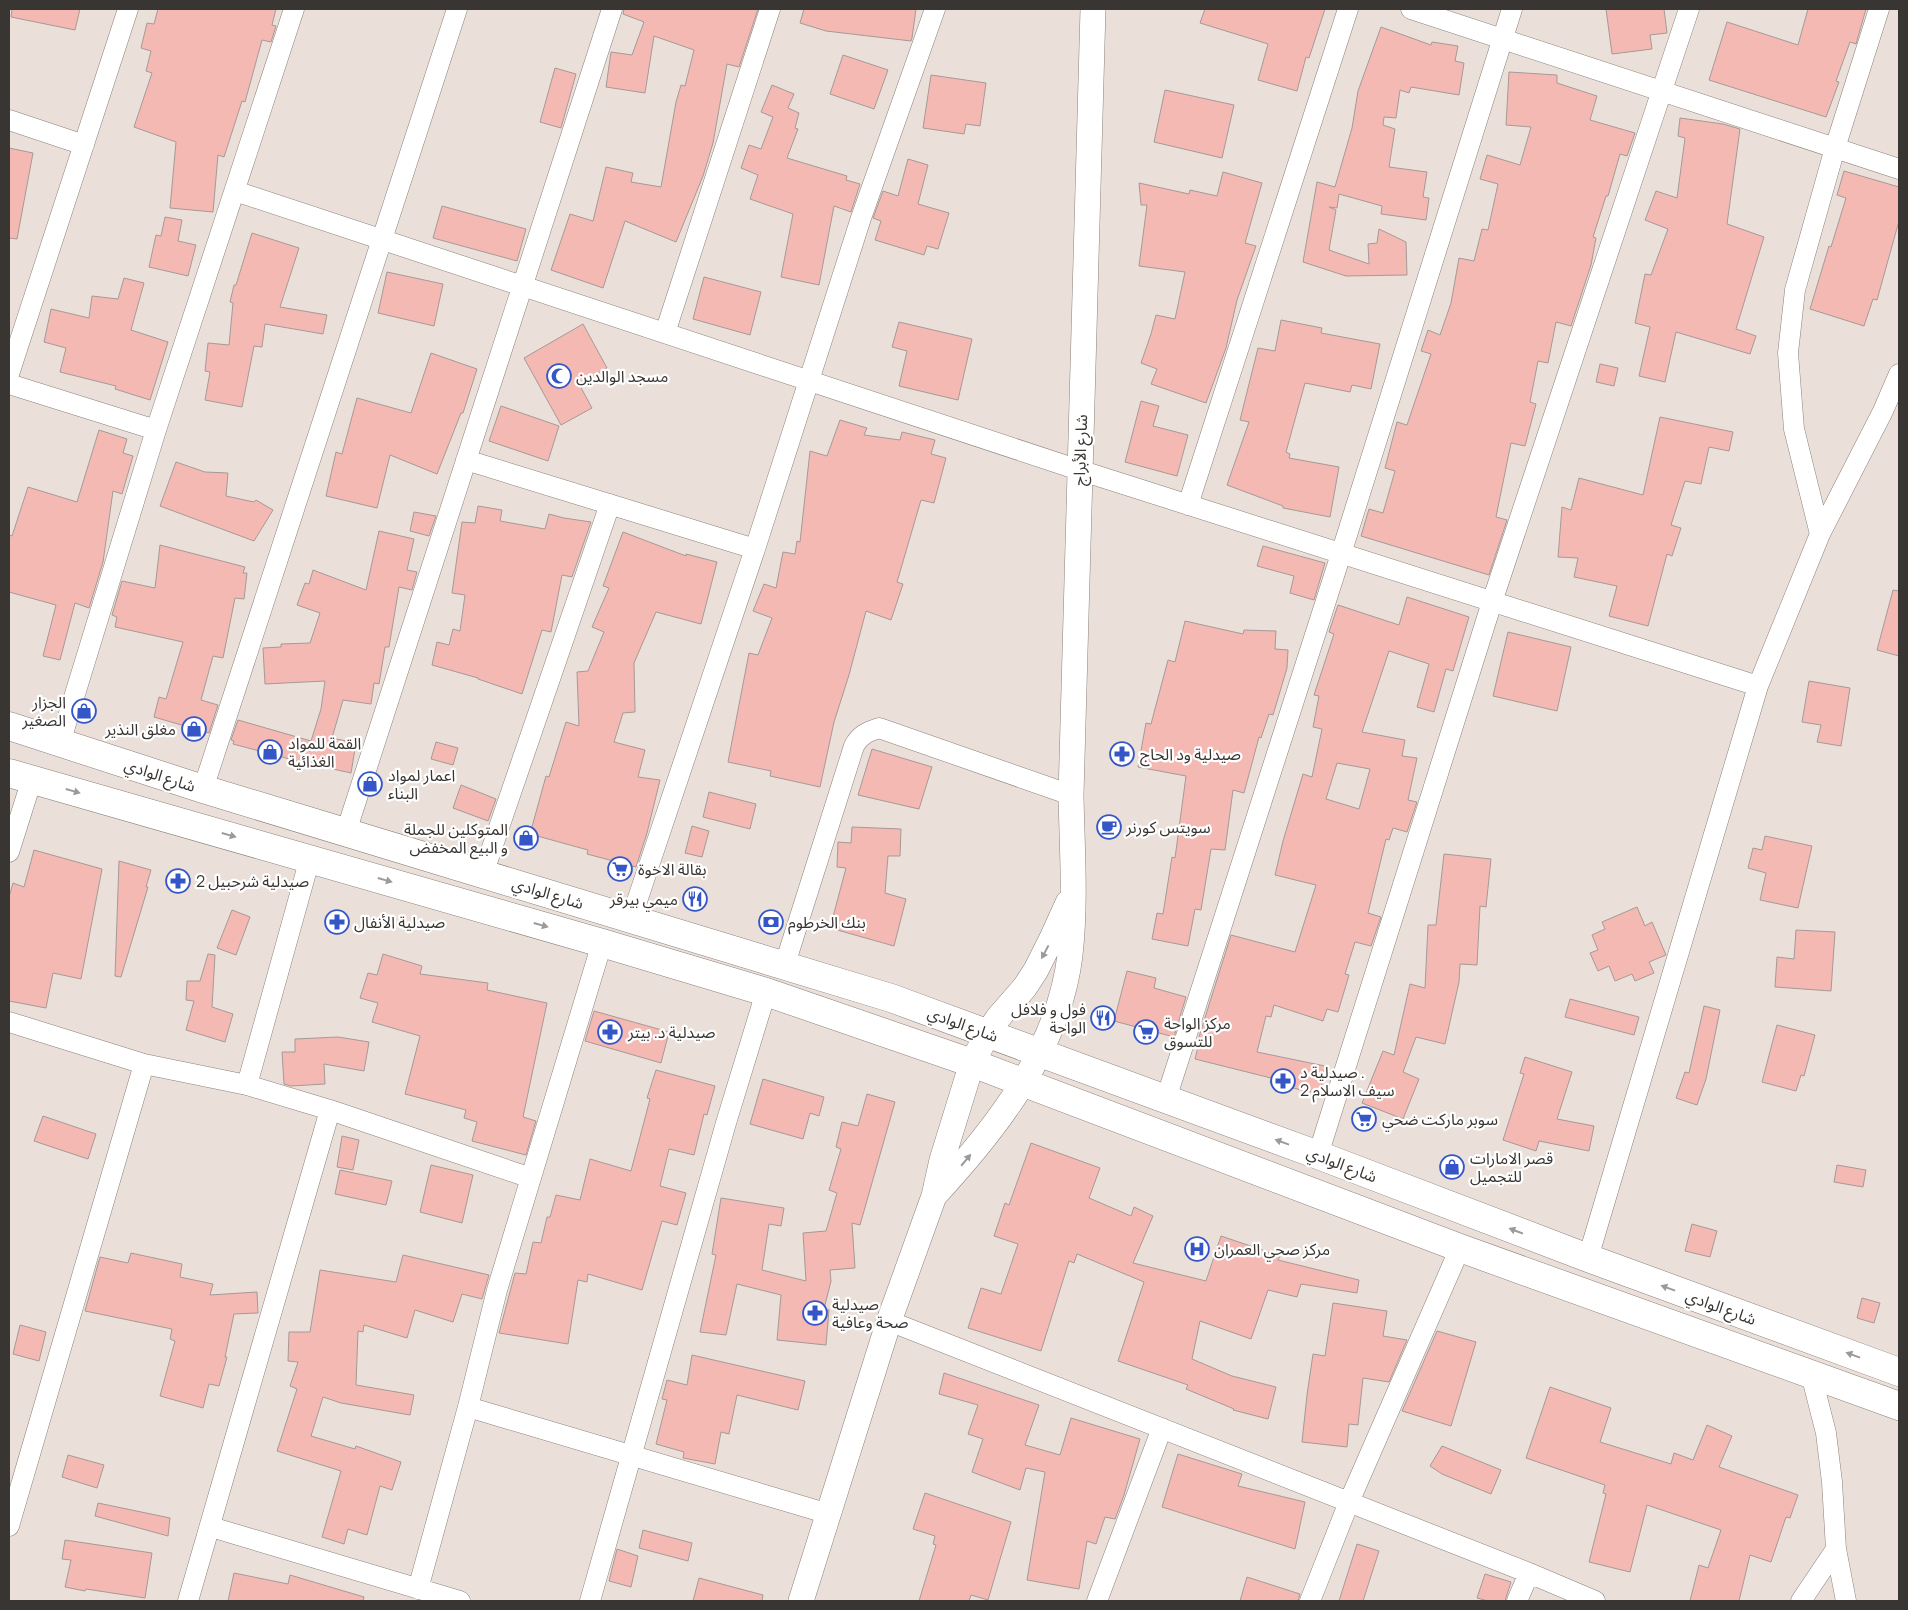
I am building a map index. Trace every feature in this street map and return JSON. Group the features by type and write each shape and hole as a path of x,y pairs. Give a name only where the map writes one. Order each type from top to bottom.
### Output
{"main road":[{"name":"شارع الوادي","path":"9,726 204,789 785,964 891,998 1899,1372"},
{"name":"شارع الوادي","path":"20,776 310,858 766,992 972,1063 1460,1248 1899,1406"}],"street":[{"path":"9,374 128,9"},
{"path":"60,743 156,430 294,9"},
{"path":"204,789 456,9"},
{"path":"346,832 612,9"},
{"path":"665,333 770,9"},
{"path":"631,919 755,549 861,218 935,9"},
{"name":"شارع الأبراج","path":"934,1196 975,1151 1023,1082 1039,1052 1059,1004 1066,980 1072,928 1070,795 1092,9"},
{"path":"1188,505 1348,9"},
{"path":"1411,9 1899,169"},
{"path":"1166,1099 1341,554 1512,9"},
{"path":"1318,1155 1492,602 1689,9"},
{"path":"1820,534 1794,429 1788,353 1795,290 1835,148 1880,9"},
{"path":"9,120 84,145"},
{"path":"235,191 1079,470 1758,686"},
{"path":"1588,1258 1758,686 1820,534 1883,411 1899,374"},
{"path":"9,384 156,430"},
{"path":"466,460 755,549"},
{"path":"483,874 610,504"},
{"path":"785,964 854,746 859,737 879,728 1070,795"},
{"path":"9,852 20,776"},
{"path":"247,1085 310,858"},
{"path":"801,1601 889,1321 934,1196 942,1160 972,1063 998,1018 1025,988 1036,970 1072,892"},
{"path":"418,1589 468,1406 497,1290 602,943"},
{"path":"590,1601 726,1123 766,992"},
{"path":"9,1022 144,1064 247,1085 330,1110 531,1178"},
{"path":"9,1526 15,1478 144,1064"},
{"path":"188,1601 211,1527 330,1110"},
{"path":"1310,1601 1349,1502 1460,1248"},
{"path":"889,1321 1529,1572 1595,1601"},
{"path":"1811,1374 1826,1433 1832,1482 1836,1549 1846,1601"},
{"path":"468,1406 829,1514"},
{"path":"1097,1601 1162,1428"},
{"path":"211,1527 460,1601"},
{"path":"1801,1601 1836,1549"},
{"path":"1517,1601 1529,1572"}],"building":[{"path":"12,9 80,9 75,30 11,17"},
{"path":"158,9 276,9 272,25 276,26 271,42 262,40 245,102 242,101 224,157 218,155 213,212 170,208 176,142 134,127 152,73 146,71 151,51 141,48 147,23 154,24"},
{"path":"624,9 758,9 739,67 727,64 713,143 703,176 676,242 625,221 603,288 551,270 570,214 593,221 606,167 633,173 631,182 661,187 676,102 681,85 685,86 694,50 654,36 645,93 606,87 611,52 632,55 644,22 623,14"},
{"path":"804,9 916,9 911,41 826,31 800,23"},
{"path":"1205,9 1325,9 1309,58 1306,57 1297,91 1258,80 1268,44 1200,23"},
{"path":"1606,9 1664,9 1667,33 1650,35 1652,49 1612,54"},
{"path":"1808,9 1866,9 1856,44 1850,42 1836,81 1839,82 1826,117 1709,80 1727,22 1798,45"},
{"path":"1381,27 1431,45 1432,42 1458,46 1455,61 1464,63 1459,95 1411,87 1409,93 1400,90 1396,118 1384,117 1383,125 1395,129 1389,167 1427,172 1423,197 1429,198 1426,220 1381,214 1382,206 1339,194 1337,208 1329,207 1336,210 1329,250 1369,264 1368,244 1377,243 1379,229 1406,242 1407,275 1346,276 1303,262 1317,182 1335,187 1352,128 1358,91"},
{"path":"843,55 888,70 874,109 830,94"},
{"path":"555,68 576,74 561,128 540,122"},
{"path":"1509,72 1557,75 1557,83 1597,96 1590,120 1635,133 1627,156 1620,154 1608,196 1606,196 1593,237 1596,238 1591,265 1571,326 1556,322 1548,363 1538,361 1530,402 1536,404 1525,446 1511,443 1496,517 1507,520 1489,575 1361,536 1369,509 1383,513 1395,471 1385,468 1397,422 1407,425 1431,354 1421,351 1428,330 1440,335 1451,303 1459,258 1474,261 1482,229 1488,230 1498,184 1480,179 1487,155 1520,165 1531,127 1506,125"},
{"path":"931,75 986,83 980,126 966,124 964,134 923,128"},
{"path":"772,85 794,94 788,108 799,113 795,128 798,129 787,158 847,176 846,180 860,184 851,212 834,206 819,285 781,277 793,214 750,199 758,175 741,168 749,145 761,149 773,117 761,112"},
{"path":"1165,90 1234,105 1222,158 1154,142"},
{"path":"1680,118 1723,124 1740,129 1727,224 1764,237 1736,329 1756,336 1750,354 1676,332 1665,382 1639,376 1650,327 1635,323 1645,274 1651,275 1668,229 1645,220 1656,191 1677,198 1685,138 1678,136"},
{"path":"9,148 33,153 17,239 9,238"},
{"path":"908,159 928,165 918,204 949,213 938,249 927,246 924,255 875,240 881,221 873,218 883,191 898,196"},
{"path":"1844,171 1899,187 1899,221 1877,300 1873,299 1864,326 1810,309 1846,198 1837,195"},
{"path":"1223,172 1262,183 1245,243 1256,246 1237,300 1226,348 1206,403 1151,384 1157,369 1141,363 1156,315 1175,319 1185,272 1139,266 1147,205 1141,205 1139,183 1189,194 1190,190 1217,196"},
{"path":"442,206 526,229 517,261 433,238"},
{"path":"165,217 182,220 178,241 196,245 188,276 149,267 156,235 161,236"},
{"path":"252,233 299,248 280,307 327,315 323,334 265,324 262,347 254,346 242,407 205,400 210,372 205,371 208,343 229,345 233,303 230,302"},
{"path":"387,272 443,284 434,326 378,313"},
{"path":"704,277 761,292 750,335 693,319"},
{"path":"124,278 144,283 131,330 168,342 150,400 115,389 116,386 60,372 66,348 44,342 51,309 89,318 92,296 118,299"},
{"path":"1281,320 1322,328 1321,333 1380,344 1371,389 1352,385 1350,392 1305,383 1286,452 1290,454 1289,458 1339,467 1330,517 1283,508 1283,506 1227,485 1249,422 1240,420 1258,348 1275,351"},
{"path":"899,322 972,339 958,400 899,386 907,351 892,347"},
{"path":"583,324 607,368 579,384 592,408 561,425 524,358"},
{"path":"431,353 477,369 463,413 461,413 437,474 390,455 377,508 326,496 336,452 342,454 357,398 411,413"},
{"path":"1600,364 1618,368 1614,386 1596,382"},
{"path":"1141,401 1159,406 1153,426 1188,435 1177,476 1125,462"},
{"path":"501,406 559,426 548,461 489,441"},
{"path":"1660,417 1733,432 1729,451 1709,447 1701,484 1685,481 1671,525 1681,528 1672,556 1667,554 1648,626 1609,616 1617,586 1574,577 1578,558 1558,557 1562,507 1571,510 1579,478 1643,495"},
{"path":"840,420 867,428 864,435 900,440 902,432 935,440 931,454 946,458 934,503 921,500 897,582 903,584 891,620 866,611 834,722 820,787 770,776 771,771 728,762 749,653 758,655 772,618 753,611 764,584 776,588 783,552 795,554 797,541 800,542 810,451 827,456"},
{"path":"99,430 127,439 123,453 133,456 122,494 113,491 103,562 89,608 75,603 60,660 43,656 56,605 9,592 9,535 12,536 28,487 77,502"},
{"path":"176,462 205,472 228,473 226,496 254,502 256,500 273,510 254,541 160,506"},
{"path":"478,506 502,510 500,521 545,529 549,514 591,522 572,577 562,575 551,632 542,630 522,694 478,678 432,665 437,642 449,645 453,629 460,631 465,595 452,593 462,522 475,523"},
{"path":"414,512 436,516 429,536 410,531"},
{"path":"379,531 414,539 407,570 417,572 412,590 399,587 389,647 385,647 379,684 374,683 371,704 343,700 332,738 356,743 351,773 233,744 234,741 231,740 238,720 311,741 321,709 325,681 265,684 263,648 281,647 281,644 310,643 320,613 297,605 305,583 309,584 313,570 366,590"},
{"path":"623,532 686,556 686,554 717,562 701,624 656,612 634,663 635,712 623,713 614,742 645,750 638,777 660,780 647,833 636,867 587,854 588,850 530,834 546,776 549,777 566,722 579,726 577,672 588,671 604,632 592,627 609,588 603,586"},
{"path":"160,545 245,567 243,573 247,573 244,599 235,598 223,658 213,656 201,700 218,705 209,733 154,717 159,697 166,699 183,642 115,627 117,617 112,615 122,581 155,588"},
{"path":"1263,546 1325,563 1314,600 1290,593 1294,576 1257,566"},
{"path":"1893,590 1899,591 1899,656 1877,650"},
{"path":"1407,597 1469,617 1453,671 1446,669 1434,712 1417,707 1429,664 1389,651 1362,732 1405,740 1402,756 1417,758 1408,800 1417,802 1407,832 1393,828 1389,840 1386,839 1368,913 1381,917 1371,946 1355,942 1345,974 1349,975 1338,1012 1327,1009 1323,1021 1274,1005 1271,1017 1266,1016 1257,1052 1325,1066 1320,1094 1270,1083 1271,1078 1195,1059 1199,1043 1197,1043 1231,935 1295,952 1316,885 1275,875 1303,774 1312,777 1322,729 1313,727 1319,696 1314,695 1334,634 1329,632 1338,605 1399,625","holes":["1337,763 1370,769 1359,809 1326,799"]},
{"path":"1185,621 1243,634 1244,630 1276,631 1275,649 1288,650 1287,668 1273,715 1269,714 1261,738 1259,737 1244,793 1233,790 1225,850 1211,849 1201,910 1195,909 1188,946 1152,939 1157,913 1163,914 1172,857 1175,858 1186,776 1138,767 1146,723 1151,724 1168,660 1175,662"},
{"path":"1508,632 1571,647 1557,711 1493,696"},
{"path":"1809,681 1850,688 1841,746 1817,742 1821,725 1802,722"},
{"path":"436,742 458,748 453,765 431,759"},
{"path":"872,749 932,767 919,809 858,795"},
{"path":"461,785 496,799 488,821 453,808"},
{"path":"709,792 756,804 750,829 703,817"},
{"path":"692,826 709,831 702,857 685,853"},
{"path":"852,827 901,829 900,856 888,856 885,893 906,899 894,946 830,928 846,868 837,867 838,842 851,843"},
{"path":"1765,836 1812,846 1798,908 1760,900 1766,873 1748,868 1753,848 1762,850"},
{"path":"34,850 102,869 81,979 53,973 46,1008 9,1001 9,897 13,883 24,887"},
{"path":"1444,854 1491,859 1486,907 1480,906 1477,965 1460,964 1459,982 1445,1044 1416,1037 1403,1072 1419,1079 1403,1119 1362,1103 1383,1051 1394,1055 1410,984 1425,988 1428,925 1436,925"},
{"path":"119,861 151,870 146,887 148,887 121,977 115,976"},
{"path":"1637,907 1645,926 1652,922 1666,955 1649,962 1654,973 1635,981 1632,974 1615,981 1609,966 1598,971 1590,953 1598,950 1592,935 1605,929 1602,922"},
{"path":"232,910 250,917 236,955 217,948"},
{"path":"1796,930 1835,932 1831,991 1775,987 1777,957 1794,959"},
{"path":"208,954 215,955 212,1007 233,1014 225,1042 186,1030 194,1001 186,1000 187,981 200,981"},
{"path":"383,954 422,966 420,974 488,983 487,990 547,1003 523,1117 536,1121 526,1155 472,1141 477,1122 464,1118 466,1110 405,1094 420,1036 372,1022 378,1003 360,998 368,973 377,975"},
{"path":"1127,971 1156,978 1154,988 1186,997 1174,1037 1114,1021"},
{"path":"1570,999 1639,1017 1634,1035 1565,1017"},
{"path":"1704,1006 1720,1010 1706,1079 1697,1105 1676,1098 1685,1072 1689,1073"},
{"path":"594,1011 669,1032 661,1063 585,1041"},
{"path":"1777,1025 1815,1035 1804,1076 1801,1075 1796,1091 1762,1082"},
{"path":"338,1037 369,1042 364,1071 324,1064 325,1084 291,1086 284,1084 282,1052 295,1052 295,1039"},
{"path":"1525,1057 1572,1072 1557,1119 1594,1126 1589,1151 1539,1141 1536,1151 1503,1140 1524,1074 1520,1073"},
{"path":"656,1070 715,1086 707,1115 704,1114 694,1155 669,1149 660,1186 686,1193 677,1225 662,1221 642,1290 588,1274 587,1282 578,1280 568,1344 499,1333 515,1273 526,1274 533,1242 541,1243 547,1217 550,1217 556,1195 580,1200 590,1159 631,1171 650,1099 647,1098"},
{"path":"763,1079 824,1097 819,1116 810,1113 803,1139 750,1124"},
{"path":"867,1094 895,1102 860,1225 852,1223 855,1268 830,1270 831,1281 824,1309 829,1310 826,1345 777,1340 781,1295 737,1284 726,1335 700,1332 716,1255 712,1254 721,1198 784,1208 781,1226 769,1224 762,1270 806,1281 803,1233 826,1231 837,1193 829,1190 841,1149 836,1147 842,1122 858,1126"},
{"path":"43,1116 96,1134 88,1159 34,1141"},
{"path":"342,1136 359,1140 353,1170 337,1167"},
{"path":"1031,1143 1100,1168 1089,1198 1131,1216 1134,1207 1153,1216 1133,1263 1206,1281 1221,1236 1280,1256 1278,1260 1359,1280 1357,1293 1301,1284 1297,1297 1268,1290 1251,1339 1200,1321 1192,1359 1232,1376 1276,1387 1268,1419 1233,1410 1186,1389 1188,1385 1118,1361 1144,1282 1077,1254 1074,1263 1069,1261 1041,1351 968,1328 981,1288 1001,1294 1018,1244 994,1236 1005,1203 1009,1205"},
{"path":"431,1165 473,1175 462,1223 420,1212"},
{"path":"1837,1165 1866,1170 1863,1187 1834,1182"},
{"path":"340,1170 392,1181 386,1205 335,1194"},
{"path":"1692,1224 1717,1231 1710,1257 1685,1251"},
{"path":"131,1253 182,1264 180,1277 213,1284 210,1295 257,1292 258,1313 234,1314 225,1357 227,1357 219,1386 209,1384 203,1408 160,1396 175,1341 170,1339 172,1329 85,1311 100,1257 128,1263"},
{"path":"403,1255 489,1275 482,1299 462,1294 453,1322 415,1310 407,1338 364,1325 363,1332 358,1331 356,1385 414,1395 410,1415 341,1403 323,1397 311,1436 355,1449 356,1446 401,1462 392,1490 380,1486 367,1535 348,1529 344,1544 322,1537 341,1471 277,1451 297,1389 290,1386 298,1362 288,1361 289,1332 310,1332 320,1270 396,1282"},
{"path":"1862,1298 1880,1303 1874,1323 1857,1318"},
{"path":"1333,1303 1387,1311 1383,1336 1407,1340 1389,1382 1363,1378 1358,1425 1349,1424 1347,1447 1302,1442 1313,1354 1325,1356"},
{"path":"20,1325 46,1332 39,1361 13,1354"},
{"path":"1437,1331 1476,1342 1451,1426 1402,1411"},
{"path":"692,1355 805,1381 798,1410 737,1395 729,1434 721,1432 715,1464 683,1458 684,1452 656,1444 667,1400 662,1399 667,1380 687,1385"},
{"path":"944,1373 1039,1405 1025,1445 1060,1455 1071,1418 1140,1439 1115,1519 1105,1517 1096,1544 1087,1541 1079,1589 1027,1580 1045,1472 1026,1468 1020,1490 972,1472 983,1439 968,1434 978,1405 939,1394"},
{"path":"1550,1387 1611,1408 1600,1442 1671,1464 1674,1453 1693,1460 1707,1425 1732,1436 1719,1467 1798,1495 1790,1518 1786,1517 1771,1562 1750,1555 1739,1601 1690,1601 1699,1565 1708,1568 1721,1530 1647,1505 1630,1572 1589,1562 1606,1494 1603,1493 1605,1485 1526,1458"},
{"path":"1442,1446 1501,1470 1491,1494 1442,1474 1430,1466"},
{"path":"1178,1454 1242,1474 1238,1486 1305,1502 1295,1549 1162,1507"},
{"path":"68,1455 104,1465 97,1488 62,1477"},
{"path":"925,1493 1011,1522 988,1600 971,1595 969,1601 919,1601 936,1545 933,1544 935,1536 913,1529"},
{"path":"98,1503 170,1518 168,1536 95,1516"},
{"path":"643,1530 692,1543 688,1561 639,1548"},
{"path":"65,1540 152,1553 145,1598 65,1587 71,1560 62,1559"},
{"path":"1357,1544 1379,1551 1363,1601 1339,1601"},
{"path":"617,1549 638,1556 631,1587 609,1581"},
{"path":"234,1573 288,1584 290,1575 364,1597 363,1601 228,1601"},
{"path":"1485,1574 1511,1582 1505,1601 1488,1601 1477,1598"},
{"path":"1247,1577 1300,1594 1298,1601 1240,1601"},
{"path":"699,1578 763,1595 762,1601 693,1601"}],"place":[{"name":"مسجد الوالدين","path":"559,376"},
{"name":"الجزار الصغير","path":"84,711"},
{"name":"مغلق النذير","path":"194,729"},
{"name":"القمة للمواد الغذائية","path":"270,752"},
{"name":"صيدلية ود الحاج","path":"1122,754"},
{"name":"اعمار لمواد البناء","path":"370,784"},
{"name":"سويتس كورنر","path":"1109,827"},
{"name":"المتوكلين للجملة و البيع المخفض","path":"526,838"},
{"name":"بقالة الاخوة","path":"620,869"},
{"name":"صيدلية شرحبيل 2","path":"178,881"},
{"name":"ميمي بيرقر","path":"695,899"},
{"name":"صيدلية الأنفال","path":"337,922"},
{"name":"بنك الخرطوم","path":"771,922"},
{"name":"فول و فلافل الواحة","path":"1103,1018"},
{"name":"صيدلية د. بيتر","path":"610,1032"},
{"name":"مركز الواحة للتسوق","path":"1146,1032"},
{"name":"صيدلية د . سيف الاسلام 2","path":"1283,1081"},
{"name":"سوبر ماركت ضحي","path":"1364,1119"},
{"name":"قصر الامارات للتجميل","path":"1452,1167"},
{"name":"مركز صحي العمران","path":"1197,1249"},
{"name":"صيدلية صحة وعافية","path":"815,1313"}]}
